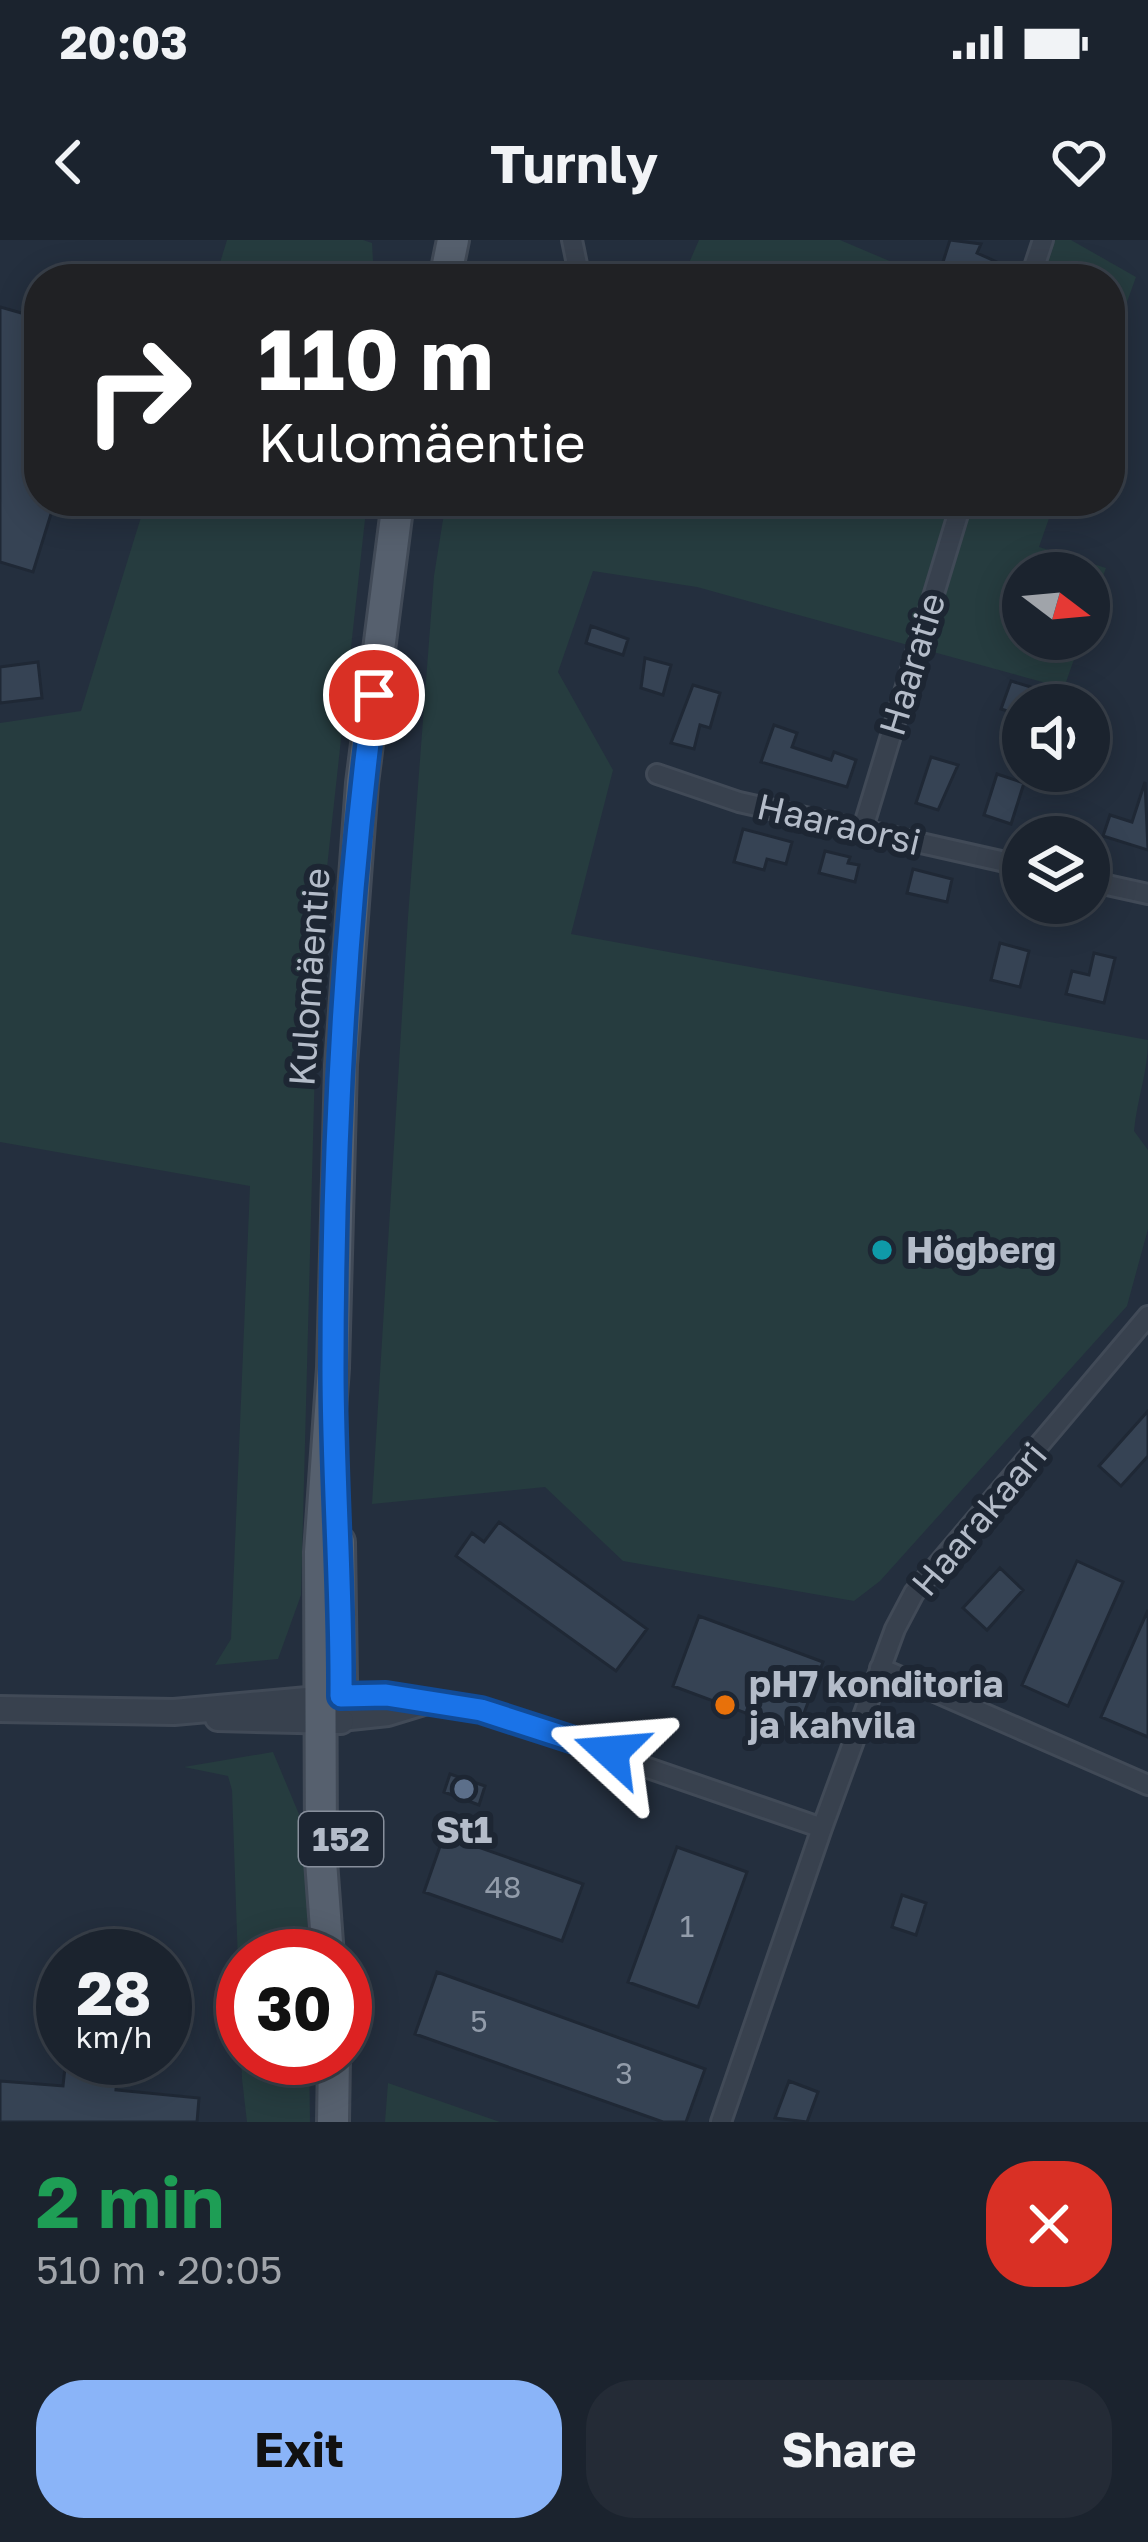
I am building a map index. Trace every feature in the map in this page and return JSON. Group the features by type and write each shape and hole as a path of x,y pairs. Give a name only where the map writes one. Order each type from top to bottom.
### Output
{"main road":[{"name":"Kulomäentie","path":"336,1929 331,1710 320,1552 333,1369 341,1065 352,889 397,516"},
{"name":"Kulomäentie","path":"326,1929 321,1861 331,1710"},
{"path":"333,2122 334,2085"}],"street":[{"name":"Haaratie","path":"863,828 957,516"},
{"name":"Haaraorsi","path":"657,774 740,802 1002,861"},
{"path":"1110,886 1148,894"},
{"name":"Haarakaari","path":"721,2122 880,1668 914,1593 1148,1316"},
{"path":"880,1668 1148,1785"},
{"path":"0,1709 331,1710 388,1716 425,1704 481,1710 822,1828"}],"green space":[{"path":"227,240 372,243 373,264 220,264"},
{"path":"699,240 840,240 897,264 689,264"},
{"path":"1051,240 1071,240 1113,264 1043,264"},
{"path":"1125,271 1136,277 1125,307"},
{"path":"141,516 365,516 318,950 301,1595 278,1659 215,1665 231,1639 250,1186 0,1142 0,723 81,711"},
{"path":"444,516 1050,516 1039,547 1055,552 1002,552 1002,660 1074,660 1065,684 1049,684 697,587 593,571 558,672 613,770 571,934 1148,1040 1134,1131 1148,1150 1148,1229 1127,1306 880,1581 854,1601 623,1561 545,1487 372,1504 434,576"},
{"path":"273,1752 306,1831 308,1929 237,1929 228,1776 184,1767"},
{"path":"388,2083 500,2122 385,2122"},
{"path":"243,2085 309,2085 310,2122 247,2122"}],"building":[{"path":"950,240 981,244 977,253 1001,264 947,264 943,262"},
{"path":"0,307 24,314 24,516 50,516 33,572 0,562"},
{"path":"591,626 628,639 623,655 586,643"},
{"path":"645,658 671,665 663,695 641,688"},
{"path":"38,662 42,698 0,703 0,667"},
{"path":"693,685 720,693 710,728 700,725 694,749 671,743"},
{"path":"774,725 797,733 792,747 831,760 834,752 856,760 847,787 761,762"},
{"path":"931,757 958,765 938,810 916,803"},
{"path":"997,774 1002,776 1002,792 1021,792 1014,816 1002,816 1002,821 984,815"},
{"path":"1145,782 1148,850 1110,838 1110,815 1132,822"},
{"path":"743,829 792,842 786,864 767,859 764,870 734,862"},
{"path":"825,851 850,857 848,863 859,865 855,882 819,873"},
{"path":"913,869 952,879 947,902 907,893"},
{"path":"1000,943 1029,951 1020,987 991,980"},
{"path":"1094,953 1115,958 1104,1003 1066,994 1072,971 1089,975"},
{"path":"1148,1411 1148,1456 1121,1486 1099,1466"},
{"path":"499,1522 647,1629 616,1671 456,1556 472,1533 484,1542"},
{"path":"1077,1561 1123,1582 1068,1706 1022,1685"},
{"path":"1000,1568 1023,1590 987,1630 963,1608"},
{"path":"1148,1610 1148,1737 1101,1717"},
{"path":"699,1616 823,1662 797,1732 673,1686"},
{"path":"450,1774 485,1786 479,1805 444,1792"},
{"path":"444,1835 583,1884 562,1941 424,1892"},
{"path":"677,1847 747,1872 698,2007 628,1982"},
{"path":"902,1895 926,1903 916,1935 892,1927"},
{"path":"437,1972 705,2069 686,2122 663,2122 415,2034"},
{"path":"0,2081 116,2085 116,2090 199,2098 197,2122 0,2122"},
{"path":"789,2081 818,2092 807,2122 775,2118"}],"place":[{"name":"Högberg","path":"882,1250"},
{"name":"pH7 konditoria ja kahvila","path":"725,1705"},
{"name":"St1","path":"464,1789"}],"route":[{"path":"374,695 352,889 341,1065 333,1369 341,1696 386,1695 481,1710 611,1752"}]}
